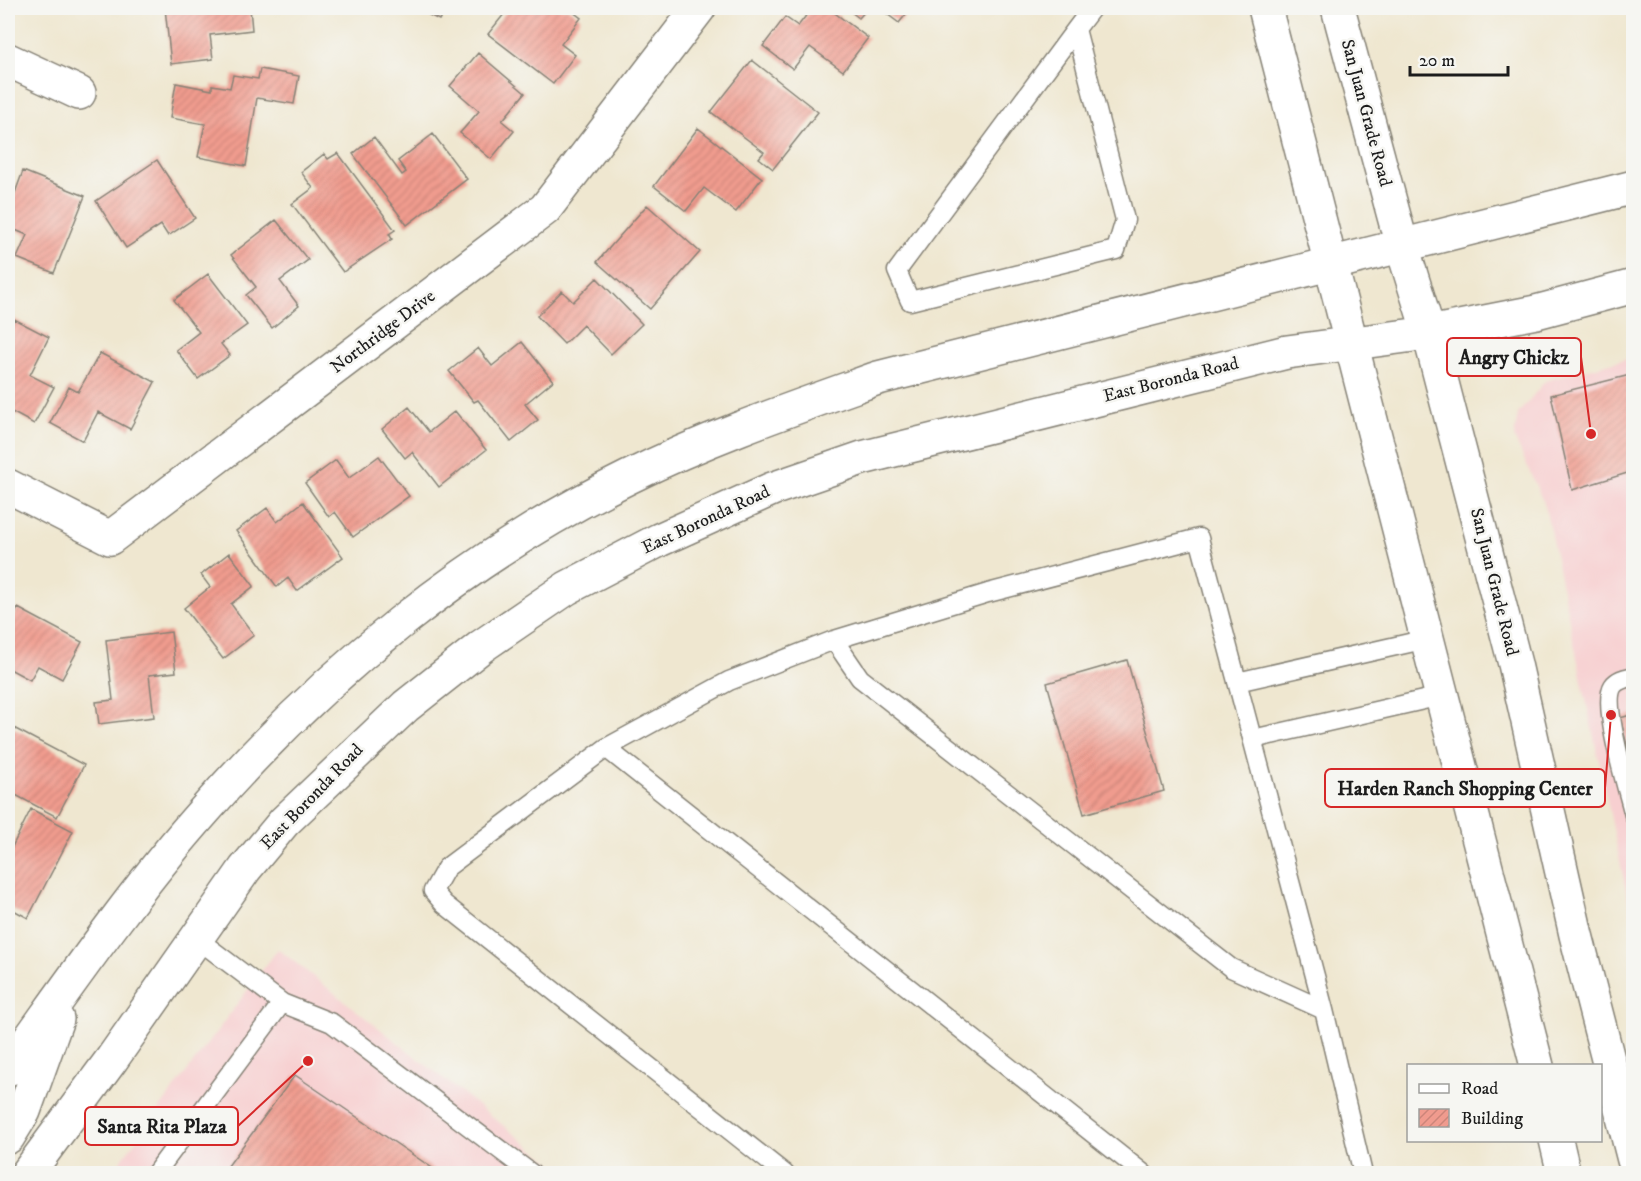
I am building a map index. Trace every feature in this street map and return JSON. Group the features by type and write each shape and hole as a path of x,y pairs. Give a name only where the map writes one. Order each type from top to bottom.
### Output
{"main road":[{"name":"Northridge Drive","path":"8,486 110,538 545,209 697,8"},
{"path":"1265,8 1537,1064"},
{"name":"San Juan Grade Road","path":"1338,8 1402,246 1429,333 1515,664 1576,935 1634,1160"},
{"path":"8,60 79,93"},
{"path":"8,1069 203,811 328,682 466,574 538,528 627,477 702,444 878,378 1634,187"},
{"name":"East Boronda Road","path":"27,1173 112,1059 244,869 284,822 406,706 482,646 567,588 659,540 772,489 862,458 1287,352 1429,333 1536,312 1634,286"},
{"path":"8,1137 24,1111 70,984"},
{"path":"1556,1142 1564,1173"}],"lane":[{"path":"1076,29 1125,220 1116,250 910,302 897,271 1076,29 1092,8"},
{"path":"785,1173 453,911 433,891 446,868 606,748 729,681 834,640 988,593 1199,538 1324,1010 1363,1173"},
{"path":"1237,682 1427,639"},
{"path":"834,640 860,678 1231,968 1324,1010"},
{"path":"1634,676 1621,679 1612,687 1608,706 1634,815"},
{"path":"1253,740 1441,696"},
{"path":"606,748 1144,1173"},
{"path":"196,938 282,1003 332,1023 532,1173"},
{"path":"155,1173 282,1003"}],"shaded area":[{"path":"1633,357 1633,923 1545,506 1514,437 1518,414 1545,381"},
{"path":"278,949 564,1173 111,1174"}],"building":[{"path":"165,8 250,8 252,30 210,35 213,59 171,64"},
{"path":"415,8 446,8 439,20"},
{"path":"509,8 568,8 581,18 561,44 575,55 553,84 488,34"},
{"path":"812,8 828,8 868,38 843,71 810,47 793,69 763,46 785,17 798,26"},
{"path":"846,8 868,8 859,18"},
{"path":"879,8 911,8 899,23"},
{"path":"478,53 525,93 502,121 514,131 491,159 460,133 479,111 450,86"},
{"path":"752,60 818,112 773,169 759,158 764,152 711,112"},
{"path":"260,69 299,76 294,104 257,98 246,166 198,157 205,124 170,118 176,83 212,90 212,85 230,88 233,75 258,79"},
{"path":"698,128 762,178 736,212 704,188 686,211 654,186"},
{"path":"433,134 467,179 407,225 353,154 374,137 402,175 406,172 398,161"},
{"path":"338,153 395,230 389,234 392,239 343,272 292,204 313,188 301,172 324,154 328,159"},
{"path":"157,160 195,218 168,236 161,225 126,248 96,201"},
{"path":"23,171 85,196 54,273 17,258 27,235 8,227 8,212"},
{"path":"647,205 700,252 650,309 597,262"},
{"path":"276,220 308,260 280,281 299,306 272,328 246,295 256,287 231,255"},
{"path":"208,274 247,325 221,344 230,355 198,379 176,350 199,332 174,300"},
{"path":"597,278 642,324 611,354 583,325 564,344 537,316 562,291 573,302"},
{"path":"14,319 49,337 30,375 54,387 34,424 8,410 8,331"},
{"path":"522,342 553,381 525,404 538,420 511,442 478,400 474,402 449,371 478,348 492,366"},
{"path":"100,353 155,382 130,429 98,412 83,441 50,423 69,387 78,392"},
{"path":"1634,374 1634,471 1572,490 1551,395"},
{"path":"409,407 429,432 455,411 486,450 439,487 412,452 405,458 382,429"},
{"path":"379,456 409,496 353,537 335,512 329,517 305,483 336,460 349,478"},
{"path":"303,502 343,557 297,591 288,578 277,587 236,531 267,508 277,522"},
{"path":"229,553 254,586 231,604 254,635 223,659 184,608 210,587 201,575"},
{"path":"18,608 82,642 62,679 38,666 30,680 8,668 8,627"},
{"path":"171,632 176,672 149,675 154,717 99,724 96,702 113,700 106,640"},
{"path":"1127,660 1164,791 1084,814 1047,683"},
{"path":"1634,714 1634,768 1633,768 1620,718"},
{"path":"8,725 84,765 57,817 8,791"},
{"path":"31,809 73,831 28,918 8,907 8,855"},
{"path":"295,1075 441,1174 222,1174"}],"place":[{"name":"Angry Chickz","path":"1591,434"},
{"name":"Harden Ranch Shopping Center","path":"1611,715"},
{"name":"Santa Rita Plaza","path":"308,1061"}]}
